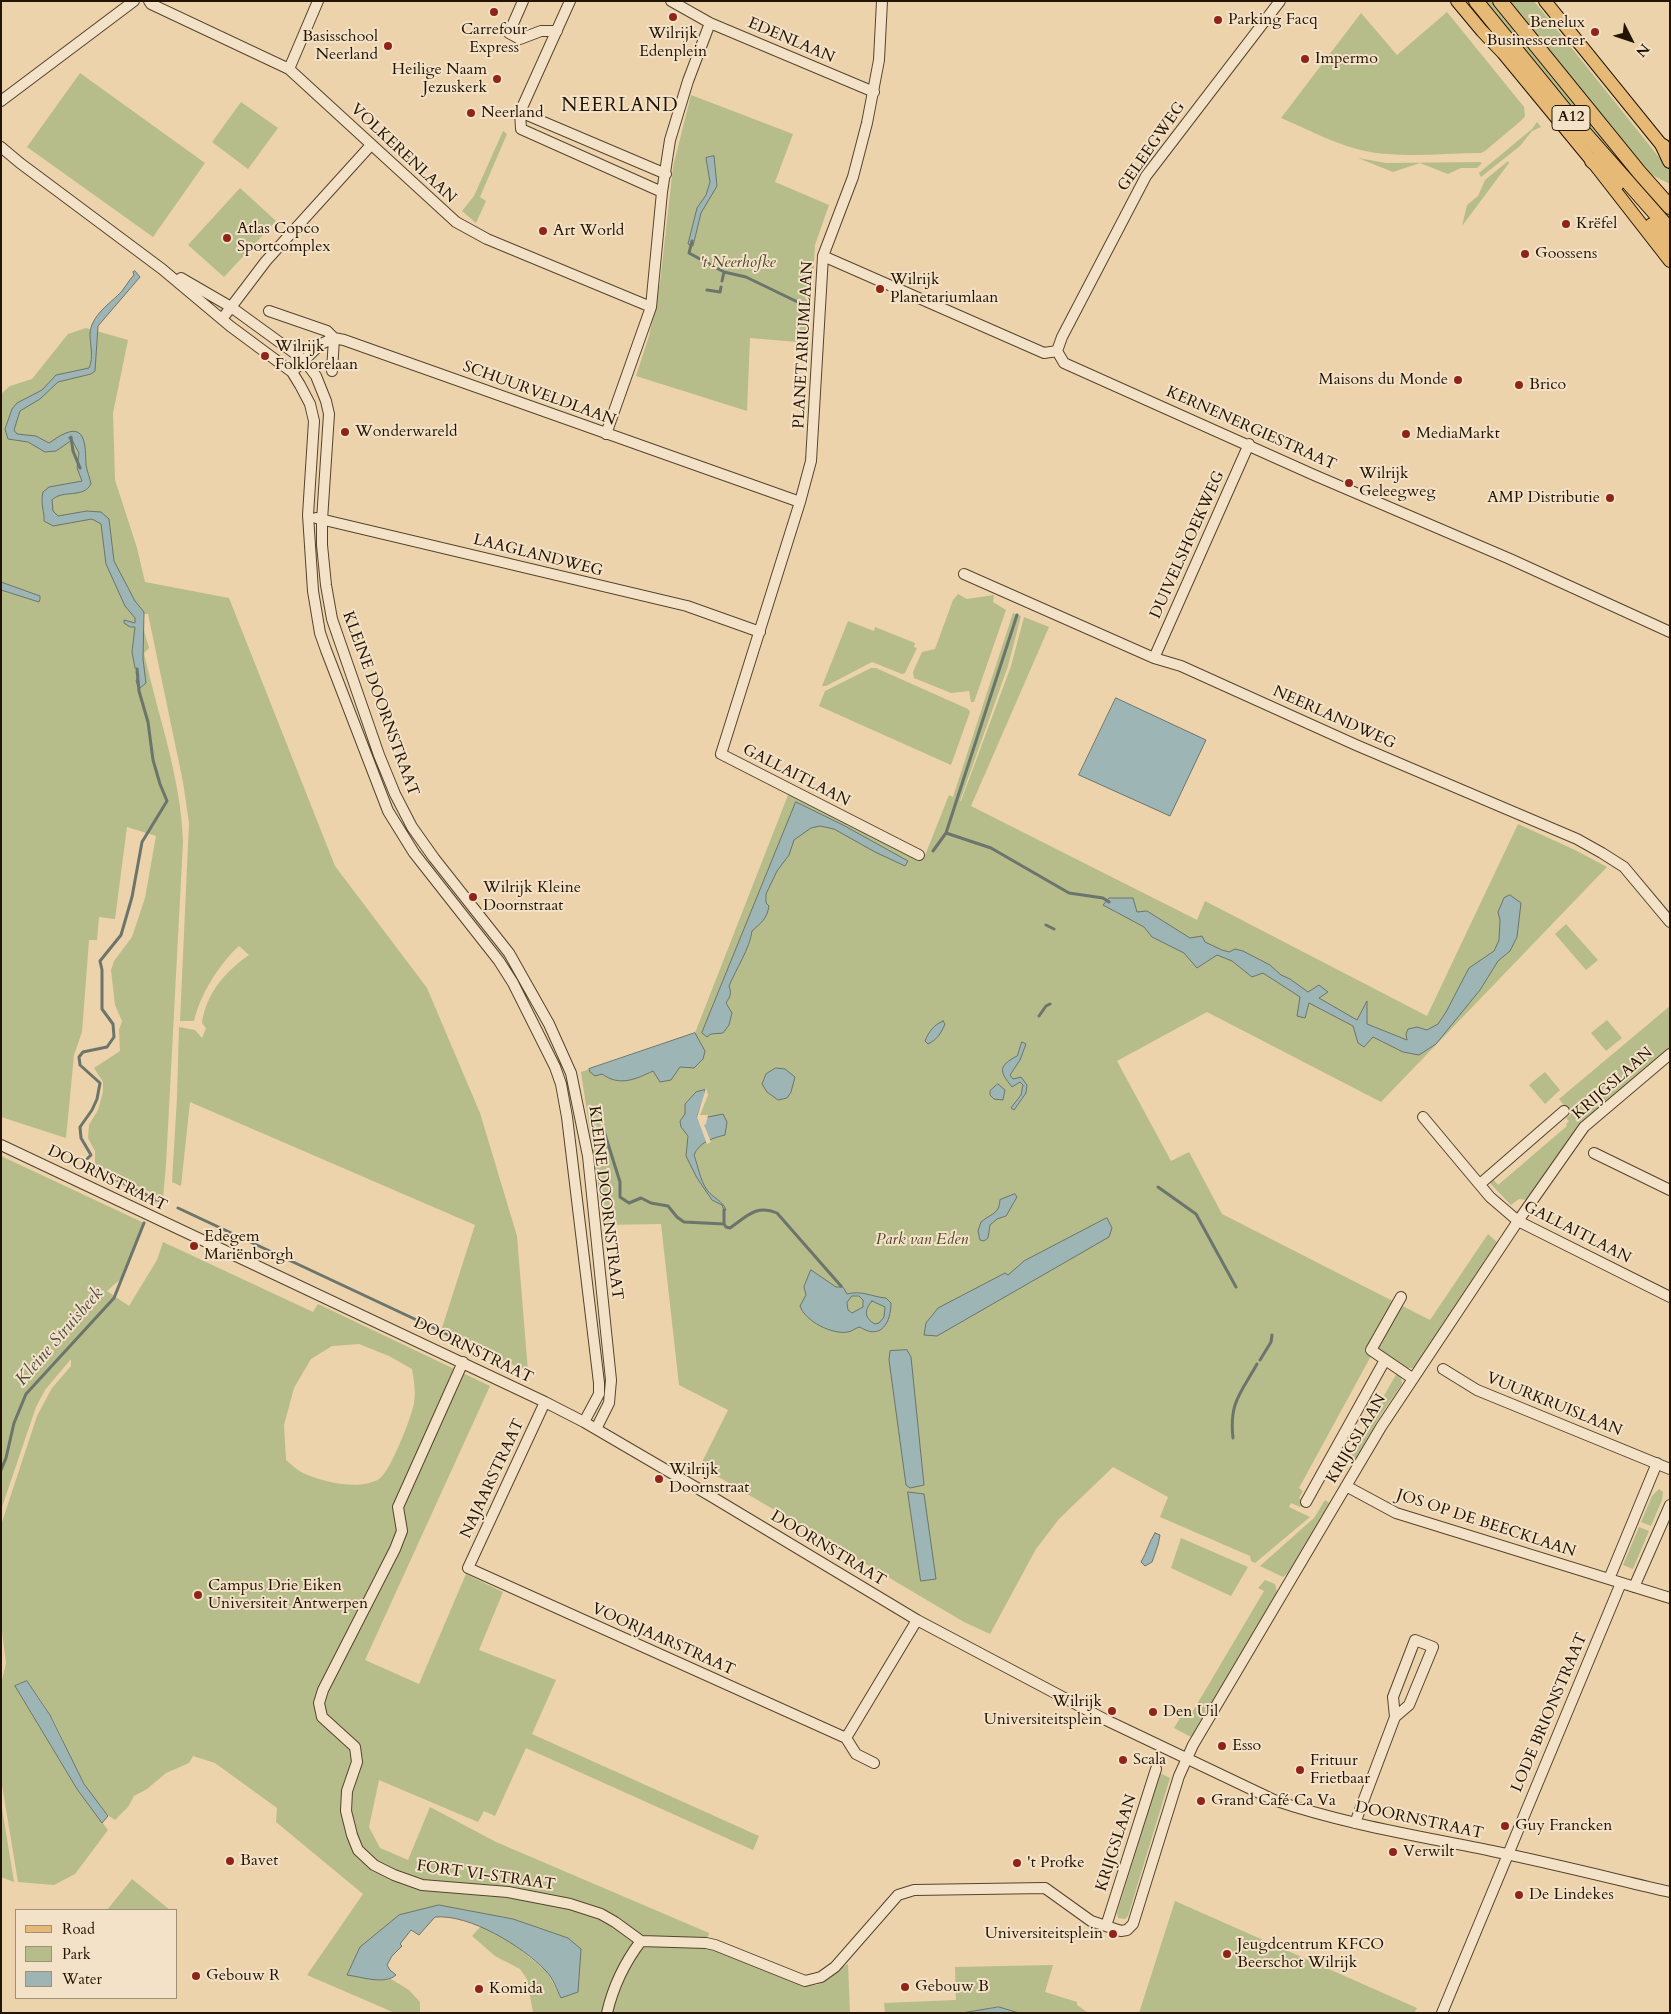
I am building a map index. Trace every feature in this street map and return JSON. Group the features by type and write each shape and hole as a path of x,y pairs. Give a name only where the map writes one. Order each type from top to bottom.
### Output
{"highway":[{"name":"A12","path":"1476,1 1573,120 1670,230"},
{"name":"A12","path":"1500,1 1638,172 1670,207"},
{"path":"1667,150 1670,161"},
{"path":"1592,161 1606,172 1667,253"}],"main road":[{"path":"1457,1 1503,53 1592,161"},
{"path":"1545,1 1667,150"},
{"path":"1482,31 1499,58 1536,105 1634,224 1667,253"}],"street":[{"path":"1,101 134,1"},
{"name":"VOLKERENLAAN","path":"149,1 151,4 289,69 450,219 464,228 650,307"},
{"path":"289,69 318,1"},
{"path":"523,1 509,33 520,39 541,31 557,30"},
{"path":"570,1 520,112 521,129 662,192"},
{"name":"EDENLAAN","path":"671,1 710,23 874,92"},
{"name":"PLANETARIUMLAAN","path":"760,632 800,502 812,452 823,256 853,177 874,92 880,60 882,1"},
{"name":"GELEEGWEG","path":"1057,351 1066,329 1146,176 1280,1"},
{"path":"606,434 650,307 662,192 670,140 685,88 710,23"},
{"path":"520,112 666,174"},
{"path":"222,319 266,261 372,145"},
{"name":"KLEINE DOORNSTRAAT","path":"1,147 162,268 222,319 292,372 310,404 314,420 308,515 313,591 320,633 388,811 414,852 499,961 513,984 555,1067 561,1084 567,1117 599,1383 599,1394 584,1422"},
{"path":"823,256 1044,352 1057,351"},
{"name":"KLEINE DOORNSTRAAT","path":"162,268 231,307 304,360 316,376 329,414 322,520 326,585 332,619 379,755 412,827 509,953 552,1030 571,1073 588,1156 611,1380 610,1403 596,1429"},
{"name":"SCHUURVELDLAAN","path":"269,311 327,331 334,338 800,502"},
{"path":"292,372 320,344 334,338 332,371"},
{"name":"KERNENERGIESTRAAT","path":"1057,351 1064,363 1249,444 1314,475 1510,559 1670,632"},
{"name":"DUIVELSHOEKWEG","path":"1154,658 1249,444"},
{"name":"LAAGLANDWEG","path":"308,515 322,520 687,606 760,632"},
{"path":"311,563 324,562"},
{"name":"NEERLANDWEG","path":"964,574 1154,658 1181,666 1356,745 1577,839 1624,867 1670,922"},
{"name":"GALLAITLAAN","path":"760,632 721,754 920,855"},
{"name":"KRIJGSLAAN","path":"1156,1769 1106,1926 1121,1931 1127,1930 1133,1924 1179,1776 1193,1745 1412,1378 1584,1127 1670,1054"},
{"name":"KRIJGSLAAN","path":"1480,1184 1564,1112"},
{"name":"GALLAITLAAN","path":"1423,1117 1493,1200 1518,1222 1670,1297"},
{"name":"DOORNSTRAAT","path":"1,1145 463,1362 584,1422 709,1494 917,1620 1106,1720 1274,1800 1303,1810 1355,1823 1508,1854 1670,1892"},
{"path":"1594,1152 1670,1190"},
{"path":"1402,1297 1371,1350 1412,1378"},
{"path":"1306,1502 1385,1360"},
{"name":"FORT VI-STRAAT","path":"463,1362 398,1507 402,1531 395,1549 323,1690 319,1703 322,1717 355,1747 357,1762 347,1791 346,1811 352,1835 358,1850 374,1866 422,1885 508,1892 570,1904 601,1914 616,1922 641,1941"},
{"name":"VUURKRUISLAAN","path":"1443,1369 1477,1390 1670,1469"},
{"name":"NAJAARSTRAAT","path":"468,1568 544,1402"},
{"path":"1609,1579 1657,1463"},
{"name":"JOS OP DE BEECKLAAN","path":"1346,1486 1396,1513 1670,1598"},
{"path":"1634,1587 1670,1505"},
{"name":"VOORJAARSTRAAT","path":"468,1568 846,1738 856,1754 874,1763"},
{"name":"LODE BRIONSTRAAT","path":"1442,2013 1621,1583"},
{"path":"846,1738 917,1620"},
{"path":"1355,1823 1395,1717 1393,1697 1415,1640 1433,1647 1409,1705 1395,1717"},
{"path":"607,2013 614,1987 641,1941 706,1943 715,1945 805,1981 821,1977 835,1966 898,1895 914,1890 1045,1888 1083,1916 1106,1926"}],"green space":[{"path":"1482,1 1491,1 1583,115 1670,215 1670,224 1579,121"},
{"path":"1507,1 1534,1 1670,171 1670,184 1654,176 1641,166"},
{"path":"1447,12 1524,107 1525,116 1523,119 1485,151 1481,153 1411,155 1370,152 1336,142 1281,118 1361,13 1397,55"},
{"path":"80,73 205,163 153,237 27,147"},
{"name":"'t Neerhofke","path":"691,95 793,134 775,182 829,205 815,245 809,343 750,338 747,411 636,376 649,336 660,283 673,167"},
{"path":"241,102 278,128 248,169 212,142"},
{"path":"1537,122 1541,127 1532,131 1520,146 1481,177 1479,173 1532,129"},
{"path":"503,131 507,134 480,197 486,201 476,223 462,211 474,196"},
{"path":"1358,158 1386,163 1480,162 1482,163 1477,168 1461,168 1448,174 1420,163 1393,172"},
{"path":"1508,161 1509,163 1462,226 1467,205 1478,196 1485,180"},
{"name":"Atlas Copco Sportcomplex","path":"240,188 276,221 224,277 188,245"},
{"path":"86,328 128,340 113,413 115,480 137,548 145,582 229,598 335,866 427,988 480,1113 517,1236 528,1372 441,1331 475,1225 190,1102 181,1186 172,1182 179,1027 195,1030 202,1038 206,1028 202,1023 204,1012 218,984 249,955 239,946 224,962 211,981 194,1021 180,1021 189,823 183,782 148,614 139,614 149,648 144,653 178,794 183,842 163,1198 95,1166 95,1151 88,1138 89,1125 98,1110 103,1092 103,1082 94,1068 120,1051 119,1030 122,1021 115,1005 111,970 114,961 132,937 145,898 156,836 127,827 115,919 99,917 97,940 89,940 82,1032 74,1055 66,1138 1,1117 1,394 10,386 32,379 68,334"},
{"path":"958,594 967,599 994,595 993,602 1006,610 974,702 971,702 969,691 951,693 914,678 913,672 922,652 935,649 953,600"},
{"name":"Park van Eden","path":"1013,613 1021,616 1008,666 960,801 1011,666 1024,617 1049,627 971,806 1197,920 1205,901 1427,1016 1518,824 1607,867 1381,1102 1207,1012 1117,1061 1171,1161 1189,1152 1222,1214 1430,1320 1488,1234 1497,1242 1414,1368 1406,1368 1371,1356 1299,1488 1303,1491 1299,1498 1304,1501 1300,1507 1291,1503 1289,1507 1310,1517 1255,1563 1251,1561 1250,1556 1160,1517 1168,1497 1113,1467 1059,1519 1036,1549 990,1634 964,1622 700,1466 728,1410 679,1385 661,1224 604,1225 581,1072 695,1033 790,790 924,858 949,795 953,797"},
{"path":"848,621 874,631 875,627 915,643 914,647 917,648 905,673 902,674 872,662 826,686 822,686"},
{"path":"871,668 876,668 968,709 970,712 951,765 819,706 825,691"},
{"path":"1566,924 1598,960 1586,970 1555,934"},
{"path":"1670,1006 1670,1049 1580,1123 1528,1200 1519,1199 1511,1205 1489,1182 1493,1179 1498,1185 1567,1126 1566,1124 1569,1121 1566,1118 1571,1114 1559,1099"},
{"path":"1607,1020 1622,1038 1606,1051 1591,1033"},
{"path":"1545,1072 1560,1090 1545,1104 1529,1085"},
{"name":"Campus Drie Eiken Universiteit Antwerpen","path":"1,1156 144,1223 124,1276 107,1291 129,1306 157,1260 163,1242 313,1312 318,1304 490,1386 365,1660 419,1684 466,1574 503,1592 479,1650 556,1680 532,1734 759,1836 753,1850 526,1748 495,1816 484,1811 478,1822 379,1780 369,1827 380,1848 408,1860 430,1807 496,1842 709,1933 706,1943 712,1950 804,1986 817,1985 848,1964 850,2013 533,2013 527,1979 520,1969 495,1956 472,1936 481,1926 512,1943 547,1972 561,1998 568,1938 513,1919 439,1905 347,1974 385,1980 391,1979 409,1990 420,2002 420,2013 395,2013 307,1975 363,1894 276,1822 277,1808 215,1763 193,1756 189,1763 166,1773 147,1789 134,1796 128,1807 115,1820 95,1801 78,1772 51,1716 27,1681 15,1686 77,1789 108,1830 75,1874 54,1885 18,1882 1,1779 1,1685 6,1663 1,1623 1,1525 37,1416 52,1388 71,1366 71,1359 45,1390 36,1407 1,1510","holes":["359,1344 389,1356 412,1369 415,1394 405,1431 384,1475 371,1483 340,1484 309,1476 299,1471 286,1460 284,1425 294,1388 311,1359 332,1346"]},
{"path":"1397,1373 1401,1376 1402,1384 1380,1416 1353,1463 1347,1460"},
{"path":"1659,1489 1663,1492 1662,1500 1651,1526 1641,1522 1652,1496"},
{"path":"1325,1500 1329,1503 1288,1573 1283,1577 1260,1566 1314,1518"},
{"path":"1639,1527 1649,1531 1633,1569 1623,1565"},
{"path":"1181,1538 1248,1567 1231,1596 1171,1568"},
{"path":"1265,1580 1275,1584 1277,1592 1191,1737 1174,1728 1183,1713 1190,1716 1264,1591 1258,1588"},
{"path":"1160,1773 1170,1778 1128,1916 1125,1919 1118,1918 1117,1913"},
{"path":"1,1802 14,1882 1,1877"},
{"path":"132,1879 169,1909 108,1909"},
{"name":"Jeugdcentrum KFCO Beerschot Wilrijk","path":"1175,1901 1417,2008 1414,2013 1139,2013"},
{"path":"1053,1965 1045,1992 1077,2002 1077,2005 1088,2013 1019,2013 998,2007 962,2013 885,2013 884,2003 956,2000 955,1967"}],"water":[{"path":"714,156 717,186 701,213 693,246 688,244 697,208 706,195 710,182 706,158"},
{"path":"135,271 140,277 98,326 95,371 91,374 58,382 40,399 20,411 14,430 17,434 36,436 49,443 73,431 82,436 91,484 83,491 62,495 52,500 53,511 58,516 87,511 101,512 109,519 114,561 135,601 144,612 143,659 146,683 139,689 136,681 139,674 136,674 137,669 135,668 132,652 135,627 130,627 124,623 124,620 135,623 135,618 125,606 106,564 101,524 92,519 53,526 44,521 43,492 49,487 82,481 77,468 79,453 72,440 56,451 45,452 28,442 8,439 5,429 12,409 17,403 42,390 56,375 89,368 92,355 91,327 97,315 122,291"},
{"path":"1,582 40,596 39,602 1,590"},
{"path":"1116,698 1206,740 1170,816 1079,775"},
{"path":"796,802 843,825 908,861 905,866 834,829 820,826 811,828 794,840 789,855 777,871 766,894 766,903 769,906 767,914 752,931 746,951 729,986 730,995 726,1003 732,1013 729,1025 723,1033 711,1034 707,1037 702,1033"},
{"path":"1510,895 1521,903 1517,937 1510,951 1498,961 1480,990 1436,1044 1419,1055 1403,1052 1373,1037 1364,1047 1358,1043 1353,1026 1309,1003 1305,1018 1297,1016 1300,997 1263,973 1252,977 1232,961 1217,955 1197,968 1184,953 1152,937 1144,927 1103,905 1109,898 1133,898 1137,912 1147,911 1190,938 1202,936 1205,942 1222,950 1229,952 1235,949 1243,951 1270,965 1281,975 1308,992 1319,985 1328,992 1319,998 1357,1020 1367,1001 1367,1024 1407,1040 1406,1034 1408,1029 1417,1027 1427,1030 1438,1024 1469,968 1494,951 1499,940 1500,920 1498,912 1504,898"},
{"path":"943,1021 945,1024 940,1033 928,1044 925,1041 930,1031"},
{"path":"695,1033 705,1051 703,1059 694,1068 680,1067 671,1080 660,1082 653,1071 634,1079 622,1081 602,1074 595,1076 590,1072 589,1069"},
{"path":"1022,1042 1026,1044 1020,1060 1010,1075 1013,1079 1021,1077 1027,1085 1026,1093 1014,1110 1011,1108 1021,1095 1023,1085 1020,1082 1012,1087 1002,1069 1006,1063 1017,1056"},
{"path":"776,1068 785,1069 795,1077 791,1092 787,1098 778,1100 767,1092 762,1084 766,1074"},
{"path":"998,1084 1005,1090 1003,1100 994,1099 990,1095 990,1091"},
{"path":"705,1090 697,1117 723,1114 727,1122 725,1135 711,1139 703,1144 694,1155 701,1177 709,1193 723,1204 726,1210 724,1210 722,1205 712,1200 697,1178 686,1156 688,1136 681,1127 680,1121 685,1114 685,1104 696,1092"},
{"path":"1015,1194 1017,1197 1006,1216 997,1219 990,1225 988,1238 984,1241 980,1240 978,1231 981,1222 996,1211 1000,1205 1000,1200"},
{"path":"1107,1218 1112,1228 1109,1237 937,1336 924,1335 926,1323 938,1308 1005,1273 1008,1275 1024,1261"},
{"path":"811,1270 836,1287 843,1287 847,1294 862,1293 886,1298 891,1303 887,1323 879,1331 874,1332 860,1327 848,1332 842,1332 820,1326 807,1317 800,1306 806,1295 804,1287","holes":["852,1296 859,1296 863,1300 863,1307 852,1313 848,1310 847,1303","872,1301 885,1307 884,1317 879,1323 875,1324 871,1322 866,1314"]},
{"path":"907,1350 911,1357 924,1485 910,1488 906,1485 889,1360 890,1351"},
{"path":"908,1492 924,1494 936,1579 921,1581"},
{"path":"1155,1533 1160,1535 1158,1545 1152,1562 1145,1566 1141,1562"},
{"path":"27,1681 50,1715 84,1784 108,1816 102,1823 77,1789 15,1686"},
{"path":"439,1905 513,1919 568,1938 581,1949 578,1992 561,1998 548,1974 536,1961 510,1942 479,1926 449,1917 435,1917 419,1935 411,1930 400,1944 402,1946 392,1956 387,1965 396,1975 391,1978 373,1980 347,1975 360,1947 399,1915"},
{"path":"999,2007 1019,2013 962,2013"}],"pier":[{"path":"706,1088 708,1095 700,1115 708,1115 704,1125 711,1142 707,1144 697,1117"}],"waterway":[{"path":"692,241 689,253 724,272 746,277 810,308"},
{"path":"722,281 724,272"},
{"path":"707,290 720,292 721,287"},
{"name":"Kleine Struisbeek","path":"70,438 80,468"},
{"path":"933,851 946,833 1017,615"},
{"name":"Kleine Struisbeek","path":"137,669 139,691 148,722 153,760 167,801 142,842 132,897 121,935 100,961 102,970 102,1009 113,1024 114,1037 107,1047 83,1052 79,1057 80,1065 100,1083 97,1099 80,1127 81,1138 91,1155 87,1159 88,1166 155,1199 153,1203"},
{"path":"946,833 991,848 1069,893 1103,898 1109,902"},
{"path":"1046,925 1054,929"},
{"path":"1039,1016 1046,1006 1050,1004"},
{"path":"604,1131 620,1182 620,1197 629,1203 641,1198 651,1203 668,1206 684,1222 724,1224"},
{"path":"1158,1187 1196,1214 1236,1287"},
{"path":"155,1199 163,1202"},
{"path":"178,1208 470,1345"},
{"path":"724,1210 724,1224 730,1228 758,1211 764,1210 777,1213 841,1286"},
{"name":"Kleine Struisbeek","path":"1,1470 6,1458 14,1423 26,1394 114,1298 144,1223"},
{"path":"1260,1360 1271,1342 1272,1335"},
{"path":"1233,1438 1232,1426 1235,1406 1241,1391 1257,1364"}],"place":[{"name":"Carrefour Express","path":"494,12"},
{"name":"Wilrijk Edenplein","path":"673,17"},
{"name":"Parking Facq","path":"1218,20"},
{"name":"Benelux Businesscenter","path":"1595,32"},
{"name":"Basisschool Neerland","path":"388,46"},
{"name":"Impermo","path":"1305,59"},
{"name":"Heilige Naam Jezuskerk","path":"497,79"},
{"name":"Neerland","path":"471,113"},
{"name":"Krëfel","path":"1566,224"},
{"name":"Art World","path":"543,231"},
{"name":"Atlas Copco Sportcomplex","path":"227,238"},
{"name":"Goossens","path":"1525,254"},
{"name":"Wilrijk Planetariumlaan","path":"880,289"},
{"name":"Wilrijk Folklorelaan","path":"265,356"},
{"name":"Maisons du Monde","path":"1458,380"},
{"name":"Brico","path":"1519,385"},
{"name":"Wonderwareld","path":"345,432"},
{"name":"MediaMarkt","path":"1406,434"},
{"name":"Wilrijk Geleegweg","path":"1349,483"},
{"name":"AMP Distributie","path":"1610,498"},
{"name":"Wilrijk Kleine Doornstraat","path":"473,897"},
{"name":"Edegem Mariënborgh","path":"194,1246"},
{"name":"Wilrijk Doornstraat","path":"659,1479"},
{"name":"Campus Drie Eiken Universiteit Antwerpen","path":"198,1595"},
{"name":"Wilrijk Universiteitsplein","path":"1112,1711"},
{"name":"Den Uil","path":"1153,1712"},
{"name":"Esso","path":"1222,1746"},
{"name":"Scala","path":"1123,1760"},
{"name":"Frituur Frietbaar","path":"1300,1770"},
{"name":"Grand Café Ca Va","path":"1201,1801"},
{"name":"Guy Francken","path":"1505,1826"},
{"name":"Verwilt","path":"1393,1852"},
{"name":"Bavet","path":"230,1861"},
{"name":"'t Profke","path":"1017,1863"},
{"name":"De Lindekes","path":"1519,1895"},
{"name":"Universiteitsplein","path":"1113,1934"},
{"name":"Jeugdcentrum KFCO Beerschot Wilrijk","path":"1227,1954"},
{"name":"Gebouw R","path":"196,1976"},
{"name":"Gebouw B","path":"905,1987"},
{"name":"Komida","path":"479,1989"}],"district":[{"name":"NEERLAND","path":"620,107"}]}
